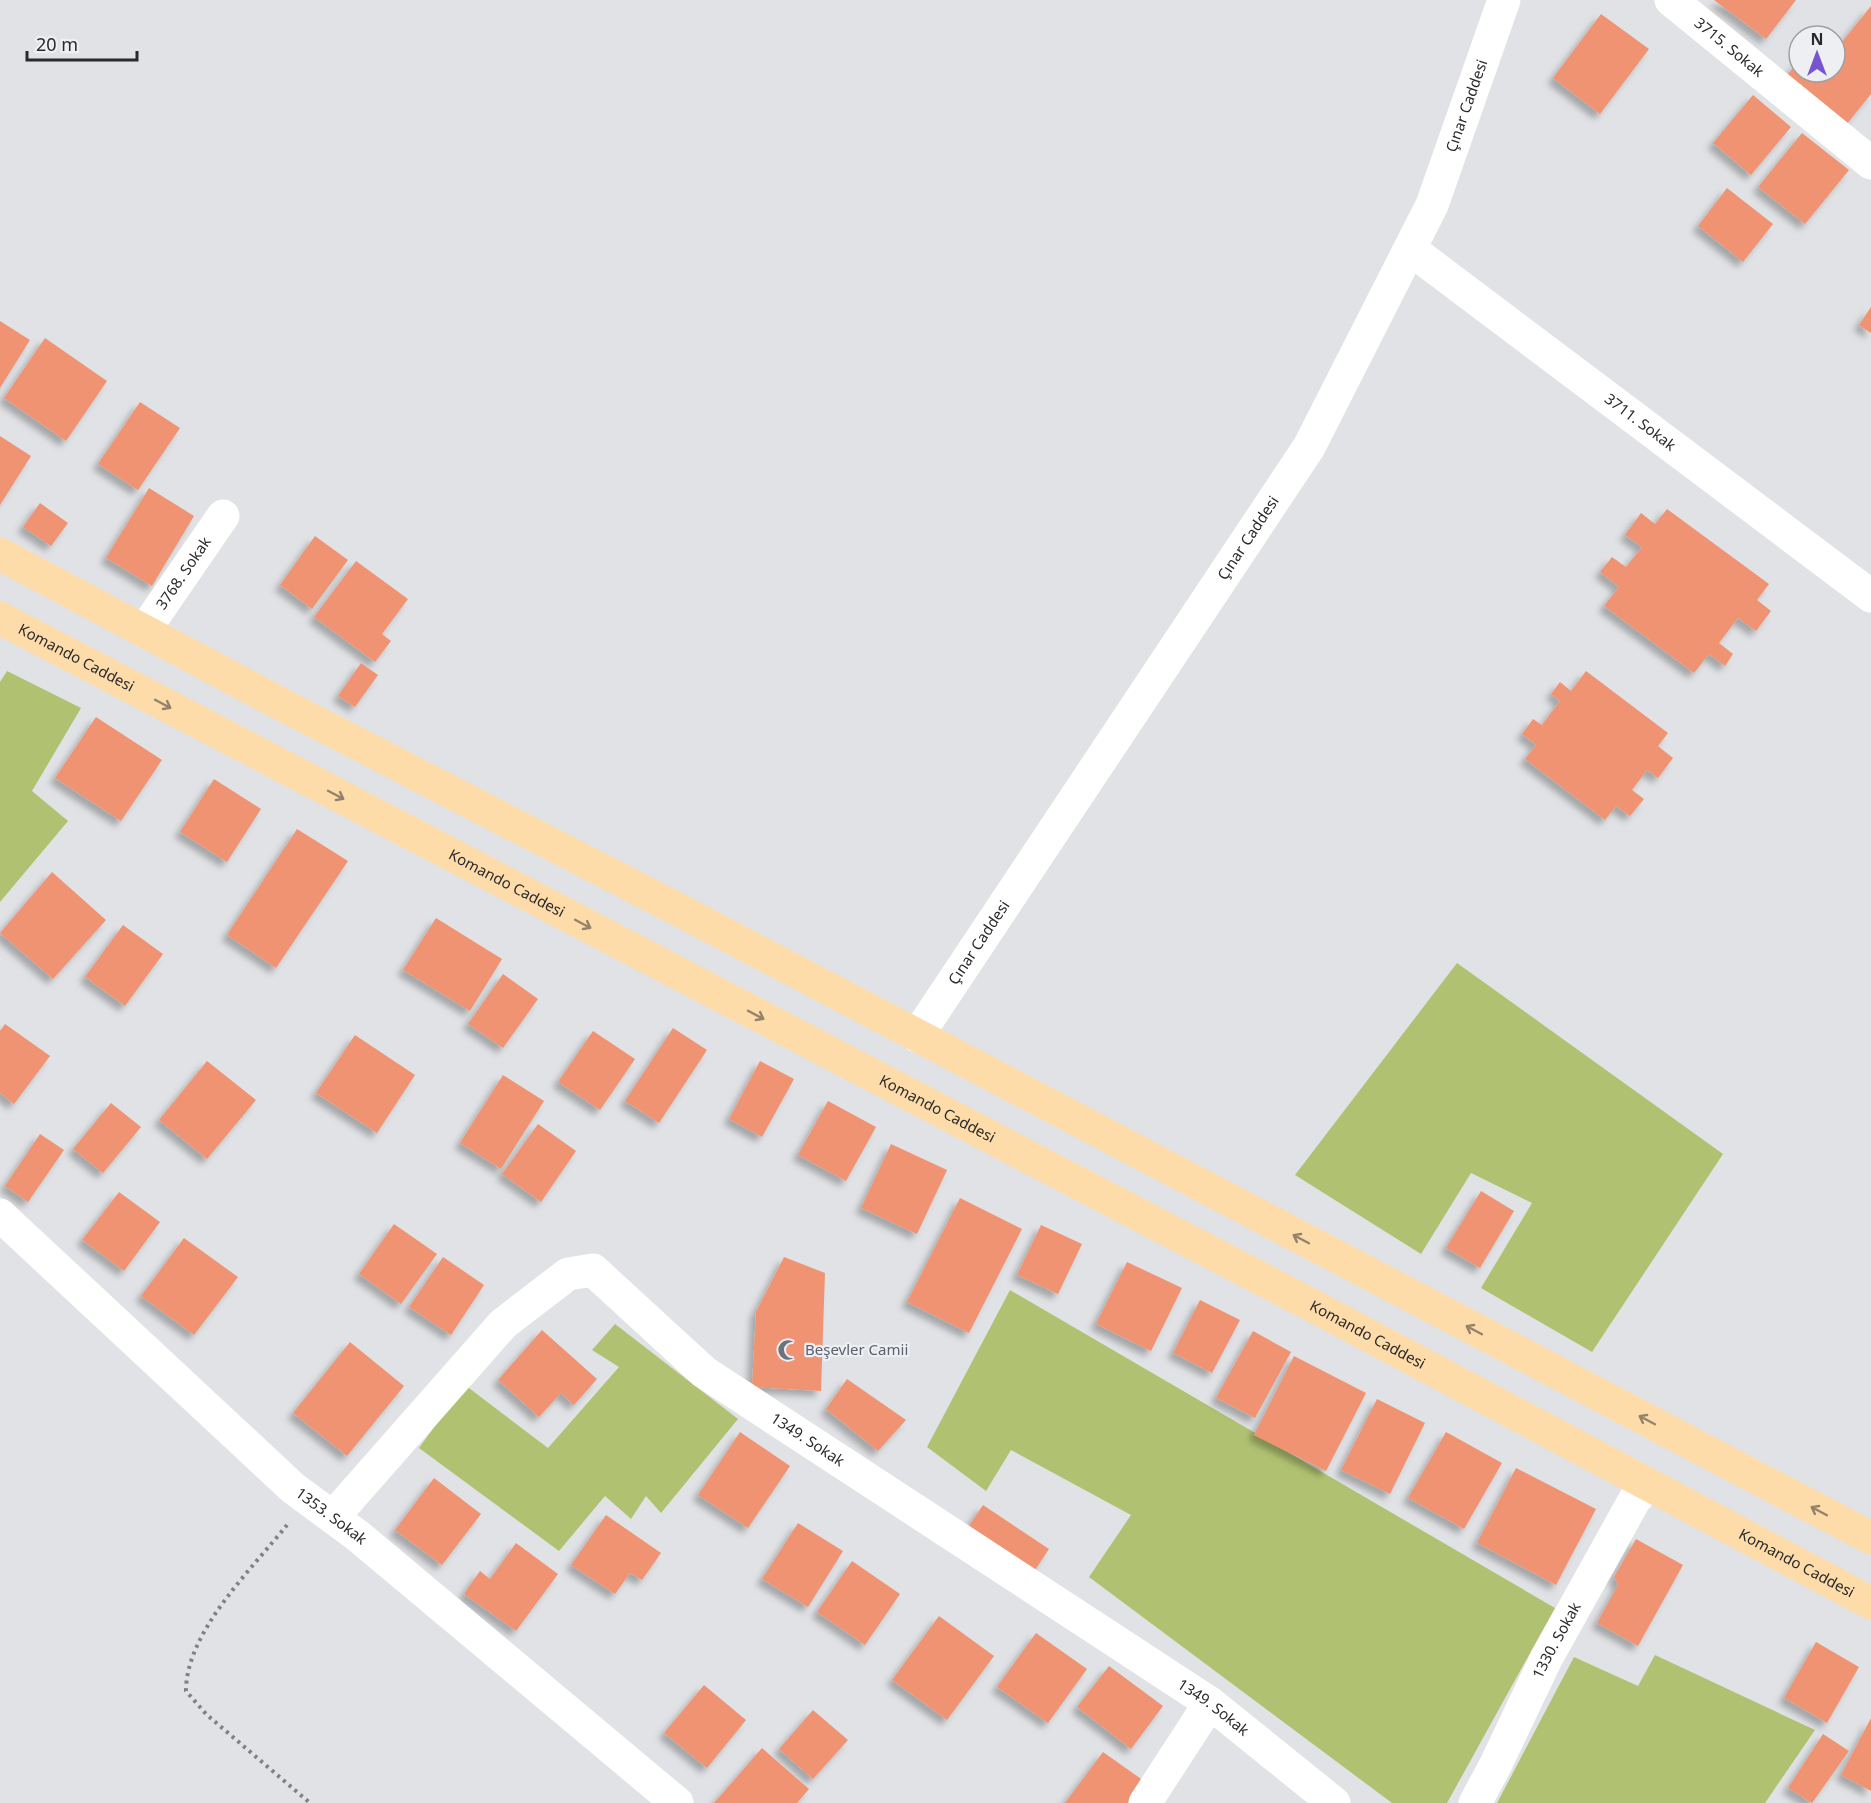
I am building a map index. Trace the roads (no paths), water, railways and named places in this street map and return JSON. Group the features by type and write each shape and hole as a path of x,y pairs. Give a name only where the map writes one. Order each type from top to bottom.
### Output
{"main road":[{"path":"0,554 1871,1538"},
{"name":"Komando Caddesi","path":"0,618 1330,1314 1871,1603"}],"street":[{"name":"Çınar Caddesi","path":"917,1036 1309,447 1432,206 1504,0"},
{"name":"3715. Sokak","path":"1671,0 1871,163"},
{"name":"3711. Sokak","path":"1410,249 1871,596"},
{"name":"3768. Sokak","path":"144,631 223,516"},
{"name":"1353. Sokak","path":"0,1215 293,1488 321,1508 677,1803"},
{"name":"1349. Sokak","path":"321,1508 504,1324 568,1274 593,1270 704,1372 1210,1702 1334,1803"},
{"name":"1330. Sokak","path":"1475,1803 1496,1766 1546,1659 1635,1499 1648,1485"},
{"path":"1145,1803 1210,1702"}],"place":[{"name":"Beşevler Camii","path":"788,1350"}]}
